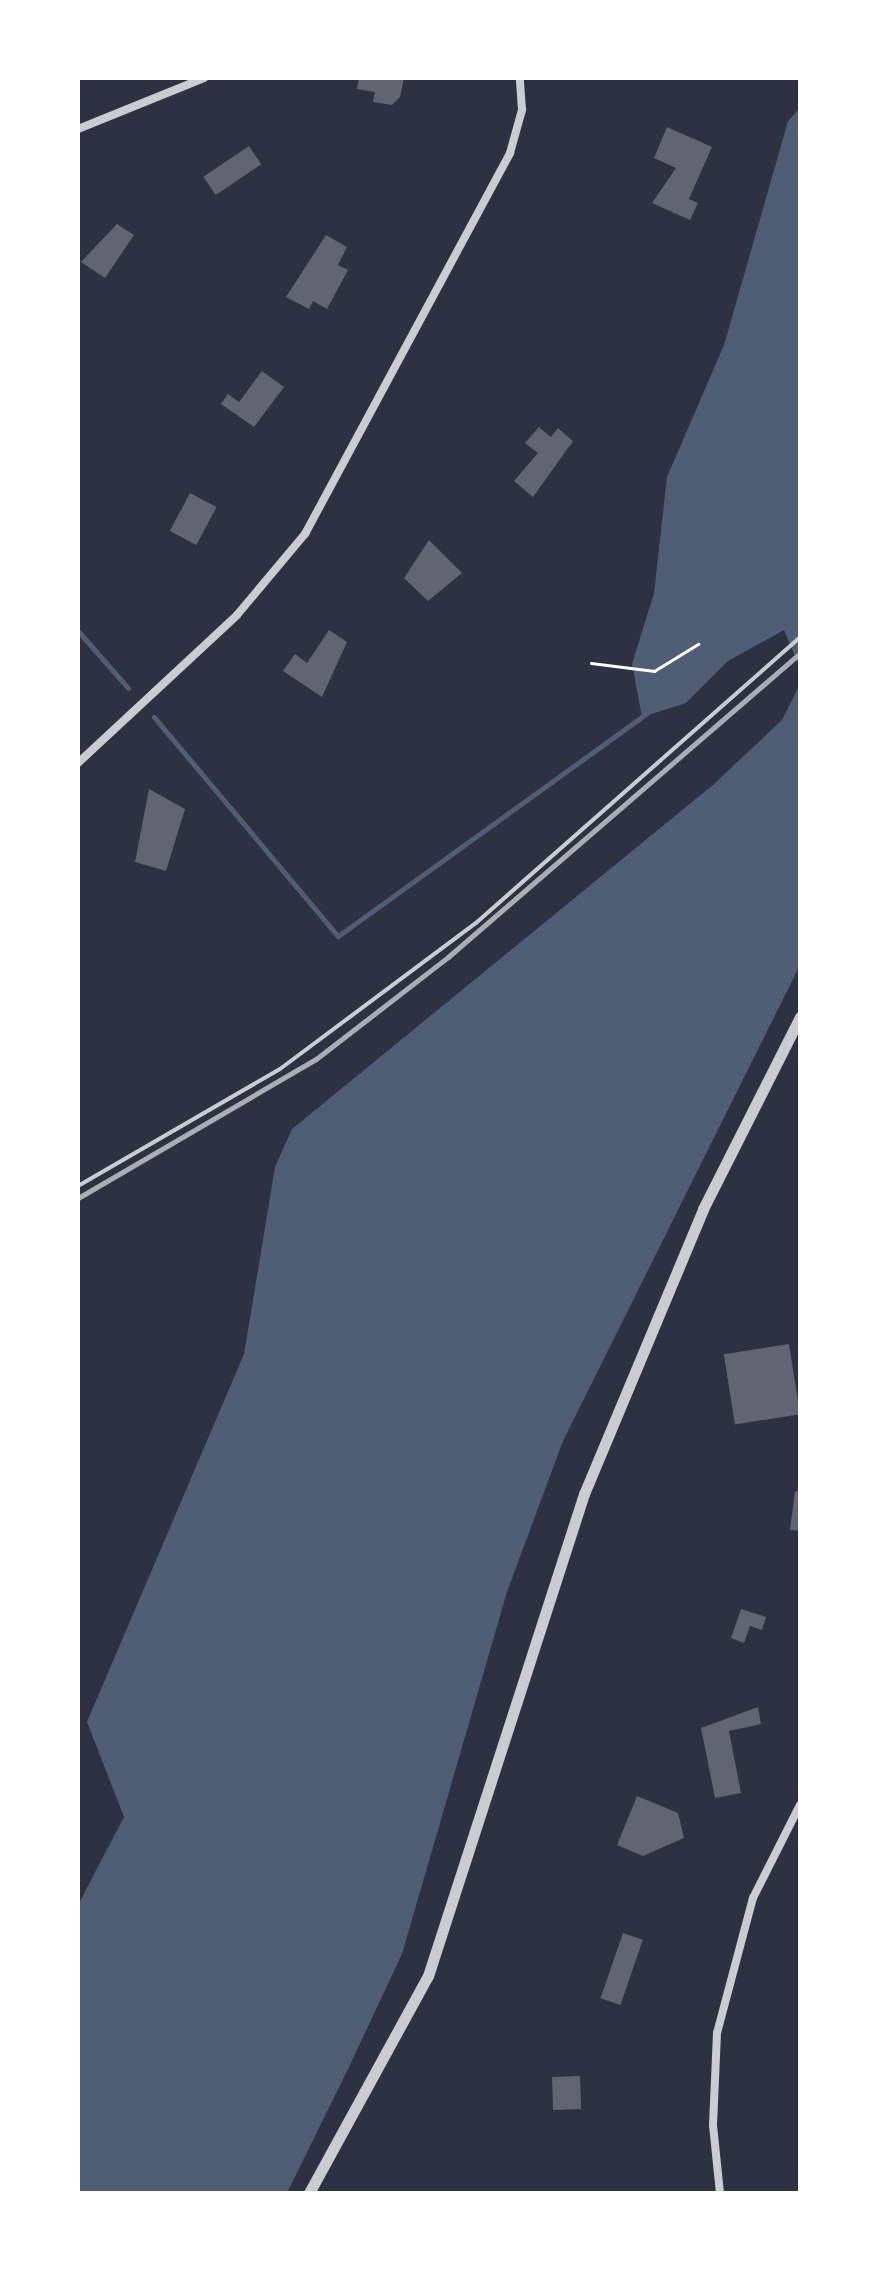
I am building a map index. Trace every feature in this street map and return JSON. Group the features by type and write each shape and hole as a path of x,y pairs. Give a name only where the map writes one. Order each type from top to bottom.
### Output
{"street":[{"path":"78,129 204,78"},
{"path":"78,763 237,615 305,534 510,153 522,110 520,78"},
{"path":"309,2193 428,1976 584,1494 703,1209 800,1017"},
{"path":"720,2193 713,2125 717,2033 753,1898 800,1805"}],"lane":[{"path":"78,1186 280,1069 476,923 800,637"}],"path":[{"path":"591,663 654,671 698,644"}],"water":[{"path":"800,108 800,668 784,630 728,661 686,703 642,717 632,664 654,593 667,477 724,345 788,121"},
{"path":"800,684 800,965 563,1441 507,1592 402,1954 348,2069 287,2193 78,2193 78,1905 124,1817 87,1722 244,1354 275,1167 292,1129 714,784 782,720"}],"building":[{"path":"359,78 404,78 400,97 392,105 373,102 375,92 357,89"},
{"path":"667,127 712,147 689,199 698,203 690,220 652,203 676,168 654,158"},
{"path":"249,146 261,164 216,195 203,177"},
{"path":"117,224 134,235 105,278 81,262"},
{"path":"326,235 347,247 338,265 348,270 327,309 313,301 309,309 286,297"},
{"path":"262,371 284,387 254,427 221,404 228,394 239,402"},
{"path":"539,427 551,437 558,428 573,441 533,497 514,481 538,453 525,443"},
{"path":"190,493 216,507 196,545 170,531"},
{"path":"429,540 462,573 428,601 404,578"},
{"path":"329,630 347,642 322,697 283,671 295,654 307,663"},
{"path":"149,789 185,809 166,871 135,862"},
{"path":"789,1344 800,1414 735,1424 724,1354"},
{"path":"795,1491 800,1491 800,1531 790,1530"},
{"path":"741,1609 766,1617 762,1630 750,1626 744,1643 731,1638"},
{"path":"758,1707 761,1724 729,1731 741,1793 715,1798 701,1728"},
{"path":"637,1796 678,1813 684,1838 643,1856 617,1845"},
{"path":"623,1933 643,1940 620,2005 601,1998"},
{"path":"580,2076 581,2109 553,2110 552,2077"}],"waterway":[{"path":"78,631 128,688"},
{"path":"154,717 338,936 647,713"}],"railway":[{"path":"78,1198 316,1059 448,957 800,653"}]}
